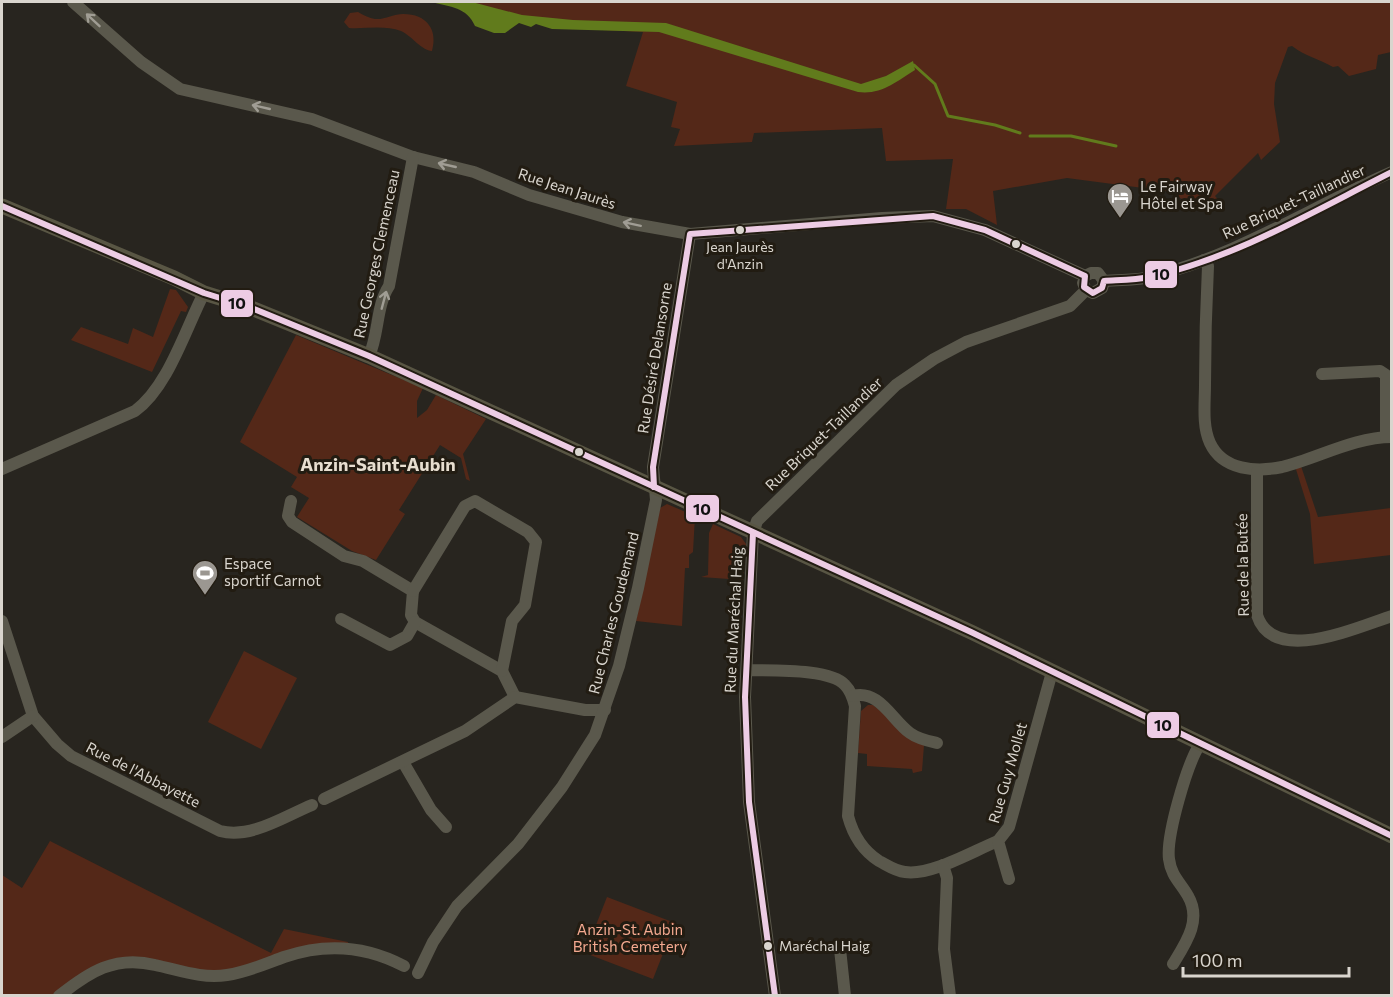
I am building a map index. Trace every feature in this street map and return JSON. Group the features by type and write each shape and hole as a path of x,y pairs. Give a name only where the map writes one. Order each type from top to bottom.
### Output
{"main road":[{"path":"2,206 174,278 204,293 249,307 369,356 1052,672 1392,836"}],"street":[{"name":"Rue Jean Jaurès","path":"73,2 141,62 180,88 312,119 413,157 474,172 529,195 622,222 690,234 872,218 933,216 985,230 1085,276"},
{"name":"Rue Georges Clemenceau","path":"369,356 374,344 384,293 389,286 413,157"},
{"name":"Rue Briquet-Taillandier","path":"1104,281 1149,277 1204,260 1261,237 1392,172"},
{"name":"Rue Désiré Delansorne","path":"654,487 653,467 690,234"},
{"path":"1204,260 1208,266 1205,325 1205,419 1210,444 1233,465 1257,472 1285,466 1359,442 1389,437 1389,375 1380,371 1336,378 1322,374"},
{"path":"1091,273 1098,273 1104,281 1097,293 1086,290 1083,283 1085,276 1091,273"},
{"name":"Rue Briquet-Taillandier","path":"753,533 758,519 896,385 934,359 966,342 1070,306 1086,290"},
{"path":"2,469 144,405 160,385 204,293"},
{"name":"Rue de la Butée","path":"1257,472 1257,615 1265,631 1278,639 1307,640 1325,637 1392,616"},
{"name":"Rue Charles Goudemand","path":"418,973 433,942 458,906 518,844 562,787 595,735 619,666 638,588 656,503 654,487"},
{"path":"291,501 288,516 292,522 344,556 363,561 413,591"},
{"path":"502,671 512,621 525,604 536,542 528,532 474,501 465,506 413,591 411,615 416,622 502,671 515,697"},
{"name":"Rue du Maréchal Haig","path":"753,533 745,697 749,802 775,996"},
{"path":"341,619 390,645 407,636 416,622"},
{"name":"Rue de l'Abbayette","path":"2,621 33,716 71,756 220,831 245,834 312,805"},
{"path":"747,670 821,674 845,684 853,696 854,737 848,816 852,830 860,844 874,857 894,869 917,872 943,865 998,842"},
{"name":"Rue Guy Mollet","path":"1010,879 998,842 1009,826 1052,672"},
{"path":"853,696 862,693 874,698 911,735 937,743"},
{"path":"324,799 465,731 515,697 585,710 604,710"},
{"path":"2,737 33,716"},
{"path":"1173,964 1186,942 1194,912 1188,895 1175,880 1169,859 1170,840 1187,767 1200,744"},
{"path":"403,762 431,810 446,827"},
{"path":"943,865 947,878 944,949 950,996"},
{"path":"59,996 85,975 103,966 126,961 154,964 195,975 226,976 304,952 349,948 373,953 404,966"},
{"path":"840,948 845,996"}],"green space":[{"path":"445,2 1391,2 1391,52 1378,55 1376,69 1349,76 1338,66 1333,67 1292,46 1288,47 1275,83 1274,104 1280,142 1261,160 1258,153 1215,196 1222,204 1212,208 1210,199 1203,201 1204,210 1166,191 1067,178 993,191 997,225 966,209 946,209 953,159 886,161 882,128 754,133 752,142 674,146 680,129 671,127 677,102 626,86 643,32 562,28"},
{"path":"358,12 375,19 403,14 424,20 432,30 432,51 424,49 405,33 395,29 349,28 344,22 350,13"},
{"path":"170,289 176,290 188,307 186,312 181,311 152,372 71,340 81,327 128,344 133,328 153,337"},
{"path":"296,335 423,388 417,401 417,418 427,410 436,395 486,419 463,454 470,481 466,479 461,458 440,445 399,510 405,514 376,560 352,551 297,517 309,498 291,487 297,477 240,442"},
{"path":"1294,463 1301,466 1318,517 1391,508 1391,555 1314,564 1310,514"},
{"path":"667,504 695,516 693,552 689,555 689,568 685,568 682,626 636,621 660,508"},
{"path":"713,524 741,537 746,544 743,580 701,577 708,575 709,533"},
{"path":"244,651 297,678 261,749 208,722"},
{"path":"868,705 873,705 924,745 922,771 913,773 912,769 867,766 867,754 858,753 861,711"},
{"path":"50,841 271,953 284,929 348,942 349,948 320,948 226,976 125,961 59,995 2,995 2,875 22,888"},
{"name":"Anzin-St. Aubin British Cemetery","path":"607,897 675,923 653,979 585,953"}],"shaded area":[{"path":"432,2 472,2 522,15 573,20 666,23 861,84 886,76 913,61 915,70 881,90 858,92 659,32 552,29 536,24 531,27 519,23 505,33 494,33 475,26 463,11"}],"waterway":[{"path":"910,68 914,65 935,84 948,116 995,125 1020,133"},
{"path":"1030,136 1071,136 1116,146"}],"transit line":[{"name":"10","path":"654,487 653,467 690,234 933,216 985,230 1085,276 1084,287 1093,293 1102,288 1104,281 1150,277 1182,269 1243,246 1392,172"},
{"name":"10","path":"2,206 204,293 249,307 369,356 971,632 1392,836"},
{"name":"10","path":"753,533 745,697 749,802 775,996"}],"place":[{"name":"Le Fairway Hôtel et Spa","path":"1120,219"},
{"name":"Jean Jaurès d'Anzin","path":"740,230"},
{"name":"Espace sportif Carnot","path":"205,596"},
{"name":"Maréchal Haig","path":"768,946"}],"district":[{"name":"Anzin-Saint-Aubin","path":"378,465"}]}
